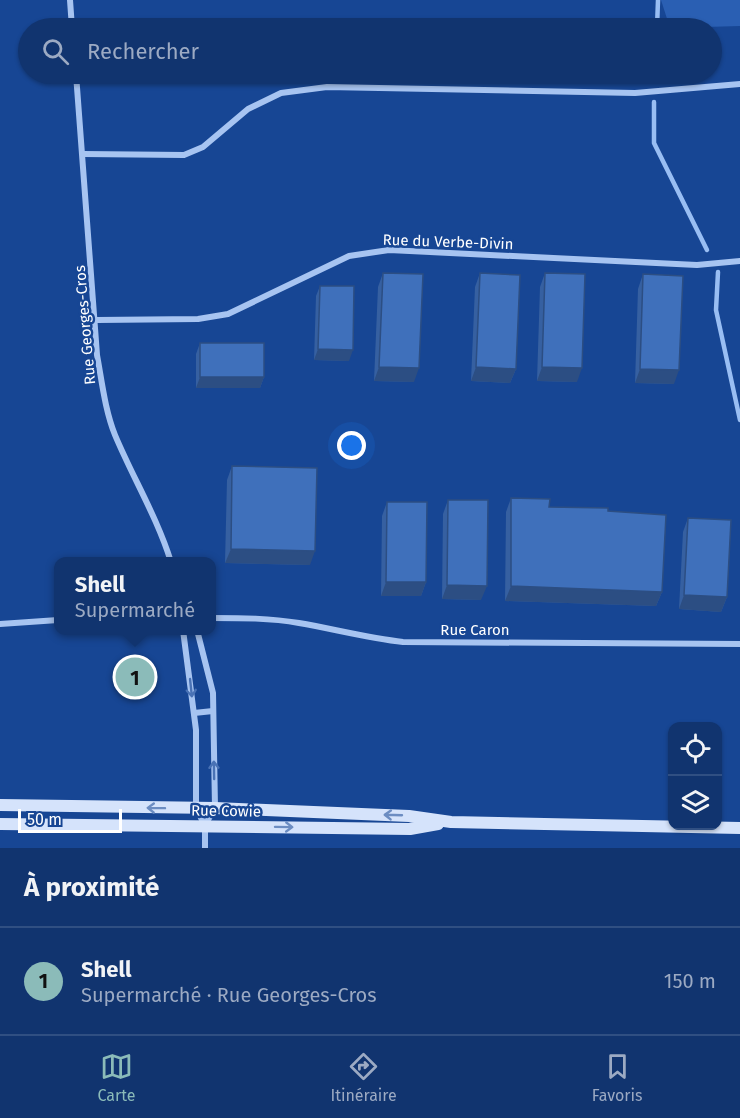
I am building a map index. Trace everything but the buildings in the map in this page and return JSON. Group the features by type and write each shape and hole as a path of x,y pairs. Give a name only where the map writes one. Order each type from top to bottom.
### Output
{"main road":[{"name":"Rue Cowie","path":"0,806 215,808 409,816 451,822 740,828"},
{"name":"Rue Cowie","path":"0,824 410,829 451,822"}],"street":[{"path":"70,0 71,18"},
{"name":"Rue Georges-Cros","path":"77,84 99,366 104,399 115,435 159,526 170,557"},
{"path":"83,154 184,155 203,147 248,109 281,93 327,87 634,93 740,84"},
{"name":"Rue du Verbe-Divin","path":"97,320 198,319 228,314 350,256 388,250 697,265 740,261"},
{"name":"Rue Caron","path":"216,618 257,618 289,622 356,636 403,642 740,644"},
{"path":"0,624 54,620"},
{"path":"184,635 194,713 196,808 205,826 205,848"},
{"path":"198,635 213,693 215,808 205,826"},
{"path":"194,713 213,711"}],"shaded area":[{"path":"661,0 740,0 740,26 722,27 722,18 667,18"}],"waterway":[{"path":"657,18 658,0"},
{"path":"654,102 654,143 707,250"},
{"path":"718,272 716,310 740,420"}],"place":[{"name":"Shell","path":"135,677"}]}
